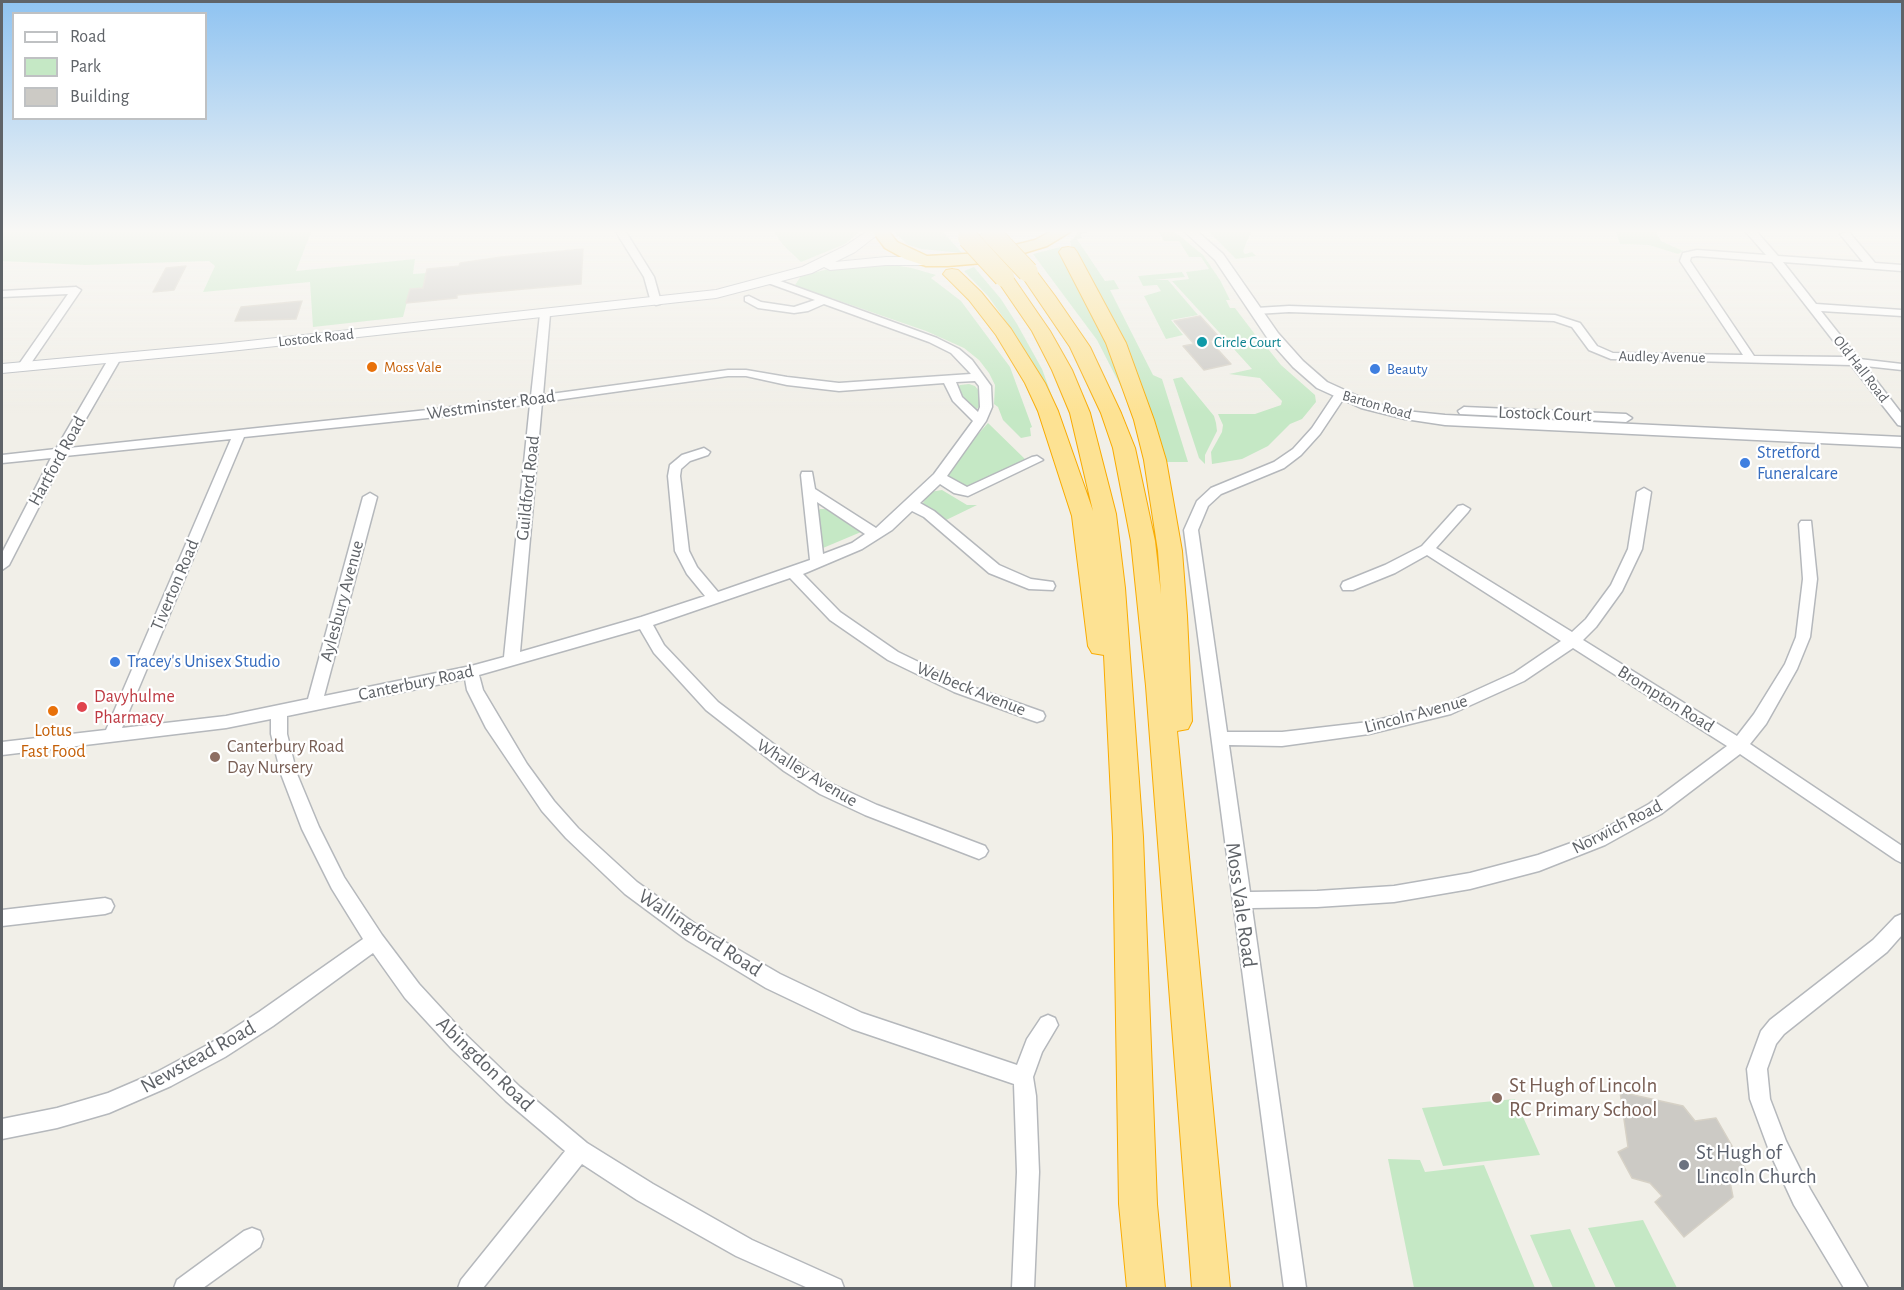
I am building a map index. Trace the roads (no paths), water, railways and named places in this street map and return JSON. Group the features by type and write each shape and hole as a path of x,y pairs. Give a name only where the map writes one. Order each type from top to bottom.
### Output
{"highway":[{"path":"971,292 1020,355 1048,411 1078,494 1088,542 1128,837"},
{"path":"1024,292 1062,370 1080,413 1100,487 1113,588 1128,837 1138,1204 1146,1288"},
{"path":"1033,292 1066,325 1092,371 1124,448 1143,541 1183,955 1211,1288"},
{"path":"1091,292 1126,369 1144,420 1163,500 1175,615 1183,955"}],"main road":[{"name":"Lostock Road","path":"2,369 545,314 724,292"}],"street":[{"path":"2,294 35,292"},
{"path":"23,367 74,292"},
{"path":"653,292 656,302"},
{"path":"800,292 933,340 955,351 980,377"},
{"name":"Barton Road","path":"1243,292 1273,336 1322,386 1366,405 1405,415 1583,422 1902,442"},
{"path":"1708,292 1751,359"},
{"name":"Old Hall Road","path":"1801,292 1902,422"},
{"path":"749,299 758,305 794,310 804,309 822,301"},
{"path":"1813,307 1902,314"},
{"name":"Audley Avenue","path":"1256,311 1289,309 1555,318 1576,325 1593,348 1611,356 1751,359 1902,367"},
{"name":"Guildford Road","path":"511,662 545,314"},
{"name":"Hartford Road","path":"2,565 60,453 115,358"},
{"name":"Westminster Road","path":"2,459 437,413 728,373 746,373 805,384 839,387 980,377"},
{"name":"Canterbury Road","path":"2,751 226,722 471,672 644,622 793,572 857,546 912,505 939,477 980,421 986,407 987,396 980,377"},
{"path":"949,380 957,398 980,421"},
{"name":"Moss Vale Road","path":"1295,1288 1191,541 1193,521 1202,504 1216,491 1279,465 1297,452 1316,431 1340,395"},
{"name":"Lostock Court","path":"1464,411 1490,418"},
{"name":"Lostock Court","path":"1583,422 1626,418"},
{"name":"Tiverton Road","path":"111,736 239,435"},
{"path":"704,452 686,458 675,468 674,476 682,551 692,570 714,597"},
{"path":"939,477 959,490 968,492 1037,459"},
{"path":"807,475 817,562"},
{"path":"809,491 875,534"},
{"name":"Lincoln Avenue","path":"1219,738 1293,738 1412,719 1451,708 1487,693 1539,665 1573,640 1605,606 1627,569 1640,530 1644,492"},
{"name":"Aylesbury Avenue","path":"314,705 370,496"},
{"path":"912,505 929,514 994,569 1029,584 1048,586"},
{"path":"1348,586 1390,569 1427,549 1463,509"},
{"name":"Norwich Road","path":"1241,900 1317,899 1394,894 1470,881 1539,863 1599,840 1655,810 1739,745 1760,720 1778,692 1803,637 1810,579 1806,524"},
{"name":"Brompton Road","path":"1427,549 1739,745 1902,855"},
{"name":"Welbeck Avenue","path":"793,572 836,616 893,656 959,688 1038,716"},
{"name":"Whalley Avenue","path":"644,622 659,649 688,682 747,735 789,766 826,789 871,810 979,851"},
{"name":"Wallingford Road","path":"471,672 475,690 492,723 548,806 572,833 631,888 694,934 773,981 859,1022 1023,1077"},
{"name":"Abingdon Road","path":"279,712 279,734 289,774 311,829 338,883 375,941 412,991 458,1041 513,1094 580,1150 645,1192 744,1248 833,1288"},
{"path":"2,918 105,906"},
{"path":"1857,1288 1802,1197 1777,1146 1760,1099 1757,1069 1768,1038 1777,1027 1880,946 1902,923"},
{"name":"Newstead Road","path":"2,1129 57,1118 109,1103 164,1079 218,1050 266,1019 375,941"},
{"path":"1023,1288 1028,1172 1026,1096 1023,1077 1034,1046 1048,1024"},
{"path":"469,1288 580,1150"},
{"path":"185,1288 252,1239"}],"place":[{"name":"Circle Court","path":"1202,342"},
{"name":"Moss Vale","path":"372,367"},
{"name":"Beauty","path":"1375,369"},
{"name":"Stretford Funeralcare","path":"1745,463"},
{"name":"Tracey's Unisex Studio","path":"115,662"},
{"name":"Davyhulme Pharmacy","path":"82,707"},
{"name":"Lotus Fast Food","path":"53,711"},
{"name":"Canterbury Road Day Nursery","path":"215,757"},
{"name":"St Hugh of Lincoln RC Primary School","path":"1497,1098"},
{"name":"St Hugh of Lincoln Church","path":"1684,1165"}]}
